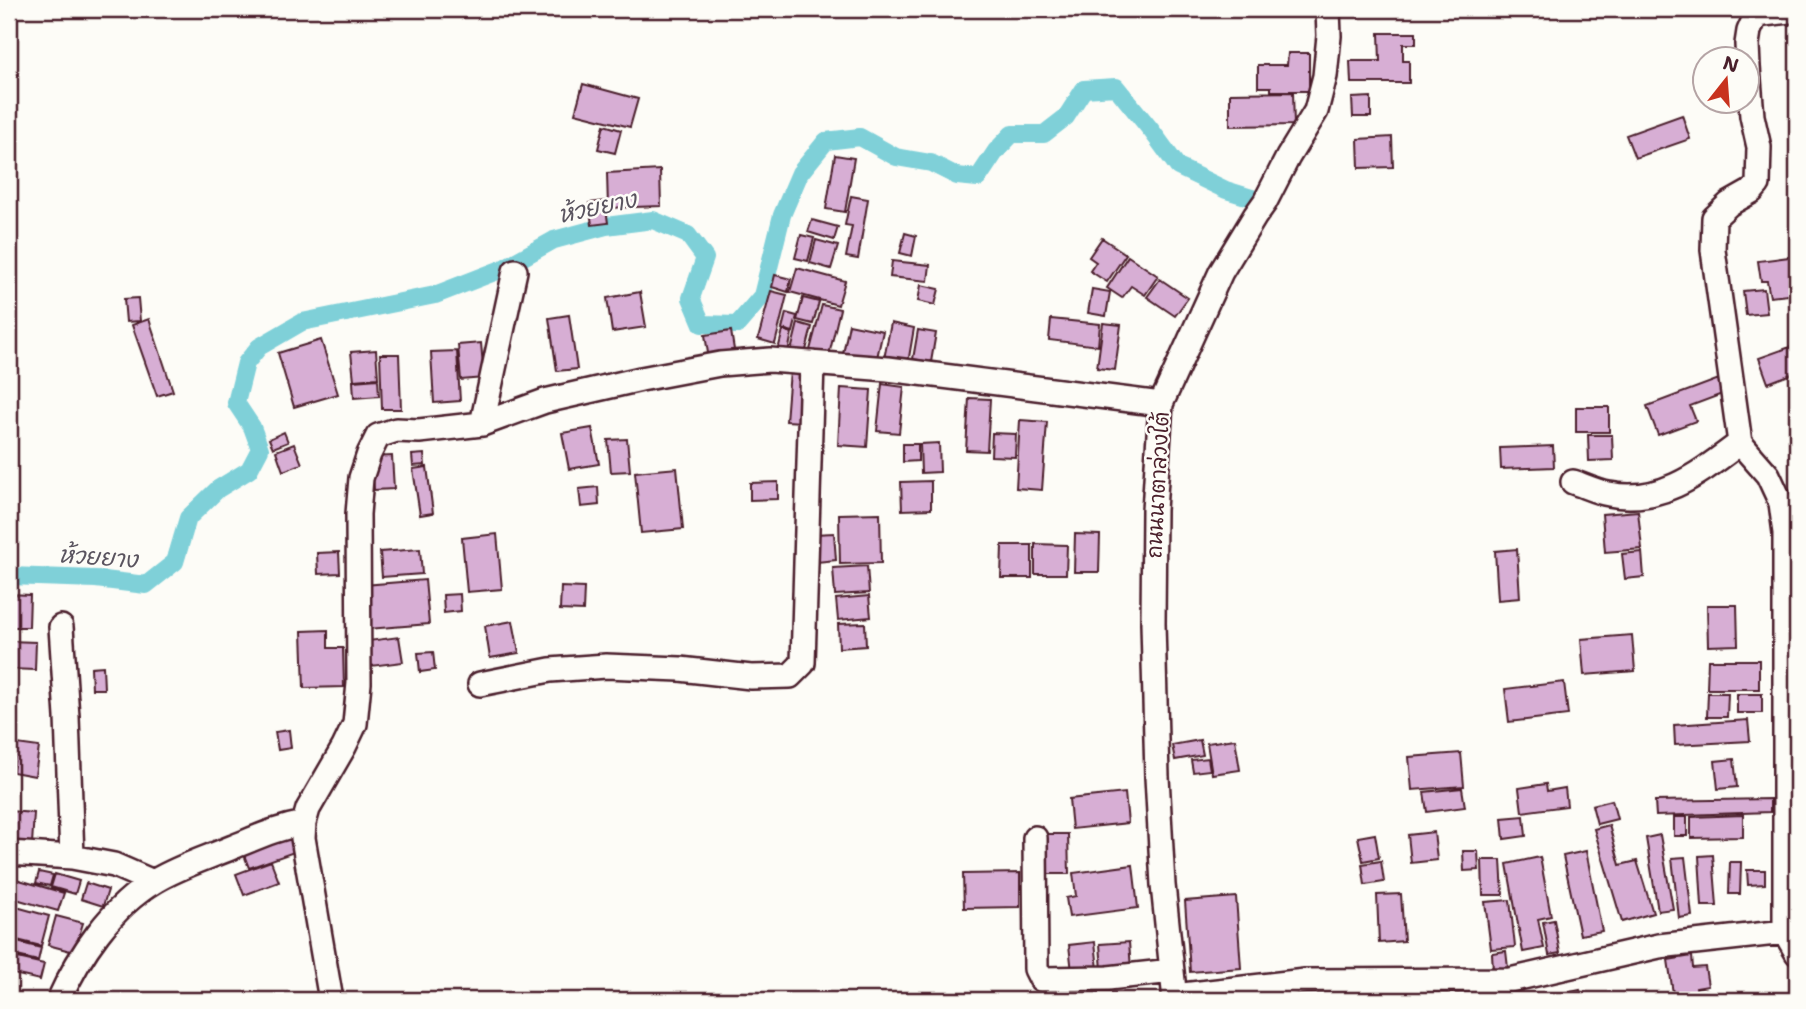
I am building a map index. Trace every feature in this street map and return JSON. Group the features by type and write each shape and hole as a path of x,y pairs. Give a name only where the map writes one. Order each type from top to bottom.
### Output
{"street":[{"name":"ถนนนาตาล่วงใต้","path":"1175,998 1163,885 1157,791 1153,623 1154,510 1161,404 1221,272 1265,202 1316,111 1325,76 1329,36 1328,9"},
{"path":"1797,10 1756,15 1749,31 1748,85 1759,148 1758,184 1714,218 1713,250 1740,443 1768,475 1781,503 1785,533 1791,543 1785,932 1797,953"},
{"path":"482,424 515,271"},
{"path":"331,1000 303,838 304,823 308,809 355,724 360,638 358,514 361,478 378,436 396,430 419,431 482,424 545,401 641,379 720,364 770,360 928,374 1161,404"},
{"path":"480,684 550,670 606,666 680,669 751,677 790,676 803,663 812,363"},
{"path":"1573,482 1609,494 1643,497 1680,484 1703,471 1740,443"},
{"path":"61,627 72,857"},
{"path":"59,1000 69,977 106,924 129,900 153,882 187,864 270,831 304,823"},
{"path":"1035,838 1036,969 1041,979 1108,978 1172,971"},
{"path":"9,853 72,857 114,865 153,882"},
{"path":"1175,998 1305,981 1510,980 1659,946 1785,932"}],"building":[{"path":"1379,33 1416,33 1416,44 1403,44 1403,61 1409,61 1409,83 1351,83 1350,61 1380,61"},
{"path":"1288,53 1309,53 1309,91 1271,91 1271,87 1258,87 1258,65 1287,65"},
{"path":"583,84 638,99 630,127 575,113"},
{"path":"1293,92 1294,125 1230,126 1230,93"},
{"path":"1371,97 1371,117 1353,117 1352,98"},
{"path":"1682,115 1690,139 1635,158 1626,135"},
{"path":"604,125 621,130 615,153 598,149"},
{"path":"1392,137 1393,167 1359,168 1358,139"},
{"path":"835,155 854,158 845,212 826,209"},
{"path":"660,170 661,206 608,208 607,173"},
{"path":"851,196 868,199 858,259 846,257 852,226 845,225"},
{"path":"605,201 608,223 592,225 589,203"},
{"path":"812,220 838,227 834,240 808,232"},
{"path":"905,233 916,236 912,256 900,253"},
{"path":"801,235 814,238 808,261 795,258"},
{"path":"1102,238 1126,254 1107,282 1090,271 1096,262 1089,257"},
{"path":"816,240 838,246 831,269 810,263"},
{"path":"1128,256 1158,276 1145,295 1131,286 1122,298 1107,288"},
{"path":"1797,256 1797,294 1770,297 1767,281 1761,281 1758,261"},
{"path":"892,261 930,265 928,281 890,277"},
{"path":"797,268 845,281 838,305 790,292"},
{"path":"775,275 791,279 788,292 772,287"},
{"path":"1160,279 1188,298 1175,316 1147,297"},
{"path":"921,285 939,289 935,305 918,301"},
{"path":"1092,289 1110,292 1106,316 1088,313"},
{"path":"1764,289 1767,313 1746,315 1743,291"},
{"path":"771,291 787,295 775,344 758,339"},
{"path":"640,292 646,327 612,332 607,298"},
{"path":"138,298 140,321 126,322 124,299"},
{"path":"803,298 819,302 813,324 797,320"},
{"path":"822,305 840,309 829,355 810,350"},
{"path":"786,313 797,316 793,332 782,329"},
{"path":"569,315 577,369 557,371 549,318"},
{"path":"149,319 173,391 157,396 132,325"},
{"path":"1051,319 1100,324 1098,346 1049,340"},
{"path":"798,323 812,327 805,354 791,351"},
{"path":"891,323 914,328 907,369 883,364"},
{"path":"1103,323 1121,325 1115,370 1097,368"},
{"path":"849,324 883,331 876,362 843,354"},
{"path":"783,330 792,333 788,352 778,350"},
{"path":"918,330 936,333 931,362 913,359"},
{"path":"731,331 735,356 709,359 705,335"},
{"path":"321,340 338,394 294,407 278,353"},
{"path":"481,343 484,378 461,380 458,345"},
{"path":"1796,345 1797,372 1768,383 1759,358"},
{"path":"376,350 378,378 354,380 351,352"},
{"path":"457,351 460,401 434,403 431,352"},
{"path":"380,354 399,354 401,409 382,409"},
{"path":"790,371 807,373 802,422 786,421"},
{"path":"378,379 379,396 354,398 353,381"},
{"path":"1719,379 1725,393 1690,406 1696,421 1658,435 1647,406"},
{"path":"882,384 904,387 899,433 877,431"},
{"path":"841,388 871,390 867,447 838,445"},
{"path":"969,398 990,399 987,451 966,450"},
{"path":"1576,407 1609,407 1609,432 1576,432"},
{"path":"1020,420 1047,422 1042,490 1016,488"},
{"path":"592,428 599,464 569,469 562,433"},
{"path":"284,432 288,442 273,448 269,439"},
{"path":"992,433 1016,434 1015,457 991,456"},
{"path":"1588,435 1612,435 1613,460 1589,461"},
{"path":"627,439 630,471 611,472 608,440"},
{"path":"939,443 940,472 921,473 920,444"},
{"path":"294,444 302,464 283,471 276,451"},
{"path":"903,444 918,444 918,461 903,462"},
{"path":"1553,446 1554,467 1501,469 1500,448"},
{"path":"424,454 425,465 413,466 412,455"},
{"path":"392,456 394,489 374,490 372,457"},
{"path":"427,467 433,513 420,515 413,469"},
{"path":"677,468 683,529 641,533 635,472"},
{"path":"931,481 931,509 902,510 901,482"},
{"path":"778,482 778,499 750,500 750,483"},
{"path":"598,487 599,505 581,507 579,489"},
{"path":"1638,511 1642,549 1605,552 1602,514"},
{"path":"880,513 881,563 840,564 839,514"},
{"path":"834,533 836,560 817,562 814,534"},
{"path":"497,534 502,589 467,592 462,538"},
{"path":"1075,534 1100,535 1099,572 1074,572"},
{"path":"1035,544 1067,545 1066,574 1035,574"},
{"path":"1002,545 1032,545 1032,578 1001,578"},
{"path":"420,549 422,574 382,577 380,552"},
{"path":"1517,549 1520,598 1498,600 1495,551"},
{"path":"339,552 340,573 318,574 317,553"},
{"path":"1642,552 1644,577 1625,579 1622,554"},
{"path":"867,566 869,593 835,595 833,568"},
{"path":"425,580 429,624 368,629 364,585"},
{"path":"561,587 584,588 583,611 560,610"},
{"path":"9,594 30,595 29,627 9,627"},
{"path":"460,594 461,611 444,613 443,595"},
{"path":"869,596 871,617 838,620 836,599"},
{"path":"1707,605 1737,605 1738,645 1708,646"},
{"path":"513,621 519,653 490,658 485,626"},
{"path":"865,623 866,646 839,648 838,624"},
{"path":"328,630 328,648 343,648 344,687 304,688 302,631"},
{"path":"1632,635 1635,671 1584,675 1581,639"},
{"path":"399,637 403,662 371,666 368,641"},
{"path":"9,641 36,642 35,670 9,669"},
{"path":"433,652 435,670 420,672 418,653"},
{"path":"1708,660 1759,660 1759,689 1707,689"},
{"path":"103,666 104,689 92,689 91,667"},
{"path":"1564,682 1568,715 1509,722 1505,689"},
{"path":"1708,693 1728,693 1727,717 1707,717"},
{"path":"1737,694 1762,694 1762,713 1737,713"},
{"path":"1748,720 1750,741 1675,745 1674,725"},
{"path":"289,730 291,748 278,750 275,732"},
{"path":"1235,739 1240,770 1212,774 1207,743"},
{"path":"1200,740 1203,755 1175,760 1172,745"},
{"path":"17,744 39,747 35,776 13,772"},
{"path":"1461,753 1464,786 1412,790 1409,757"},
{"path":"1208,758 1210,770 1193,772 1191,760"},
{"path":"1734,759 1737,787 1718,789 1715,761"},
{"path":"1546,784 1547,791 1565,788 1567,806 1522,812 1519,788"},
{"path":"1462,788 1465,807 1427,812 1424,792"},
{"path":"1125,793 1128,823 1072,829 1069,799"},
{"path":"1770,799 1770,812 1656,816 1655,801"},
{"path":"1612,800 1617,819 1597,824 1592,805"},
{"path":"9,811 34,813 32,844 9,843"},
{"path":"1743,815 1743,837 1691,838 1691,817"},
{"path":"1524,816 1526,836 1504,839 1502,818"},
{"path":"1674,817 1687,817 1687,836 1674,836"},
{"path":"1609,825 1620,865 1637,861 1653,913 1622,922 1594,829"},
{"path":"1434,832 1437,860 1411,863 1408,835"},
{"path":"1037,834 1068,834 1069,874 1038,874"},
{"path":"1375,834 1379,858 1363,861 1358,837"},
{"path":"291,835 297,851 249,868 243,852"},
{"path":"1660,835 1673,909 1658,911 1646,838"},
{"path":"1463,851 1478,851 1479,870 1464,871"},
{"path":"1586,851 1602,931 1580,935 1563,856"},
{"path":"1713,855 1717,906 1702,906 1699,856"},
{"path":"1540,857 1551,916 1538,919 1544,948 1523,952 1507,864"},
{"path":"1685,857 1692,916 1679,918 1672,858"},
{"path":"1482,860 1501,860 1503,895 1483,895"},
{"path":"271,861 279,882 244,895 236,874"},
{"path":"1381,861 1384,882 1365,885 1362,864"},
{"path":"1730,862 1741,862 1740,894 1729,894"},
{"path":"1133,865 1138,908 1069,917 1066,898 1076,896 1073,873"},
{"path":"1747,870 1765,870 1765,884 1748,885"},
{"path":"39,872 53,875 50,886 36,883"},
{"path":"1020,873 1020,907 964,908 963,874"},
{"path":"55,874 79,881 75,894 51,887"},
{"path":"9,877 64,893 58,911 9,897"},
{"path":"86,883 108,890 103,906 81,899"},
{"path":"1401,894 1404,941 1379,943 1377,895"},
{"path":"1236,897 1241,968 1190,972 1185,901"},
{"path":"1510,900 1515,947 1491,949 1485,902"},
{"path":"9,905 49,916 41,946 9,938"},
{"path":"56,916 83,923 74,952 48,945"},
{"path":"1554,920 1560,953 1549,955 1543,922"},
{"path":"9,940 41,948 38,961 9,954"},
{"path":"1095,942 1098,969 1072,972 1069,945"},
{"path":"1129,942 1131,969 1102,970 1100,944"},
{"path":"1506,951 1508,968 1493,970 1492,953"},
{"path":"9,956 44,964 40,980 9,973"},
{"path":"1692,956 1693,968 1705,967 1708,986 1696,988 1698,1000 1674,1000 1668,960"},
{"path":"1476,986 1479,1000 1459,1000 1457,990"},
{"path":"1580,990 1583,1000 1564,1000 1562,994"},
{"path":"1705,990 1723,994 1722,997 1734,1000 1702,1000"}],"waterway":[{"name":"ห้วยยาง","path":"9,576 96,579 146,585 175,562 188,518 218,489 249,470 260,449 252,427 236,403 246,363 259,347 302,322 435,295 502,269 554,240 606,226 653,220 688,235 705,258 691,298 702,324 737,325 762,296 782,215 800,173 826,141 860,137 896,157 931,163 957,176 978,178 996,151 1012,134 1044,134 1066,117 1084,89 1116,87 1178,167 1226,190 1265,202"}]}
